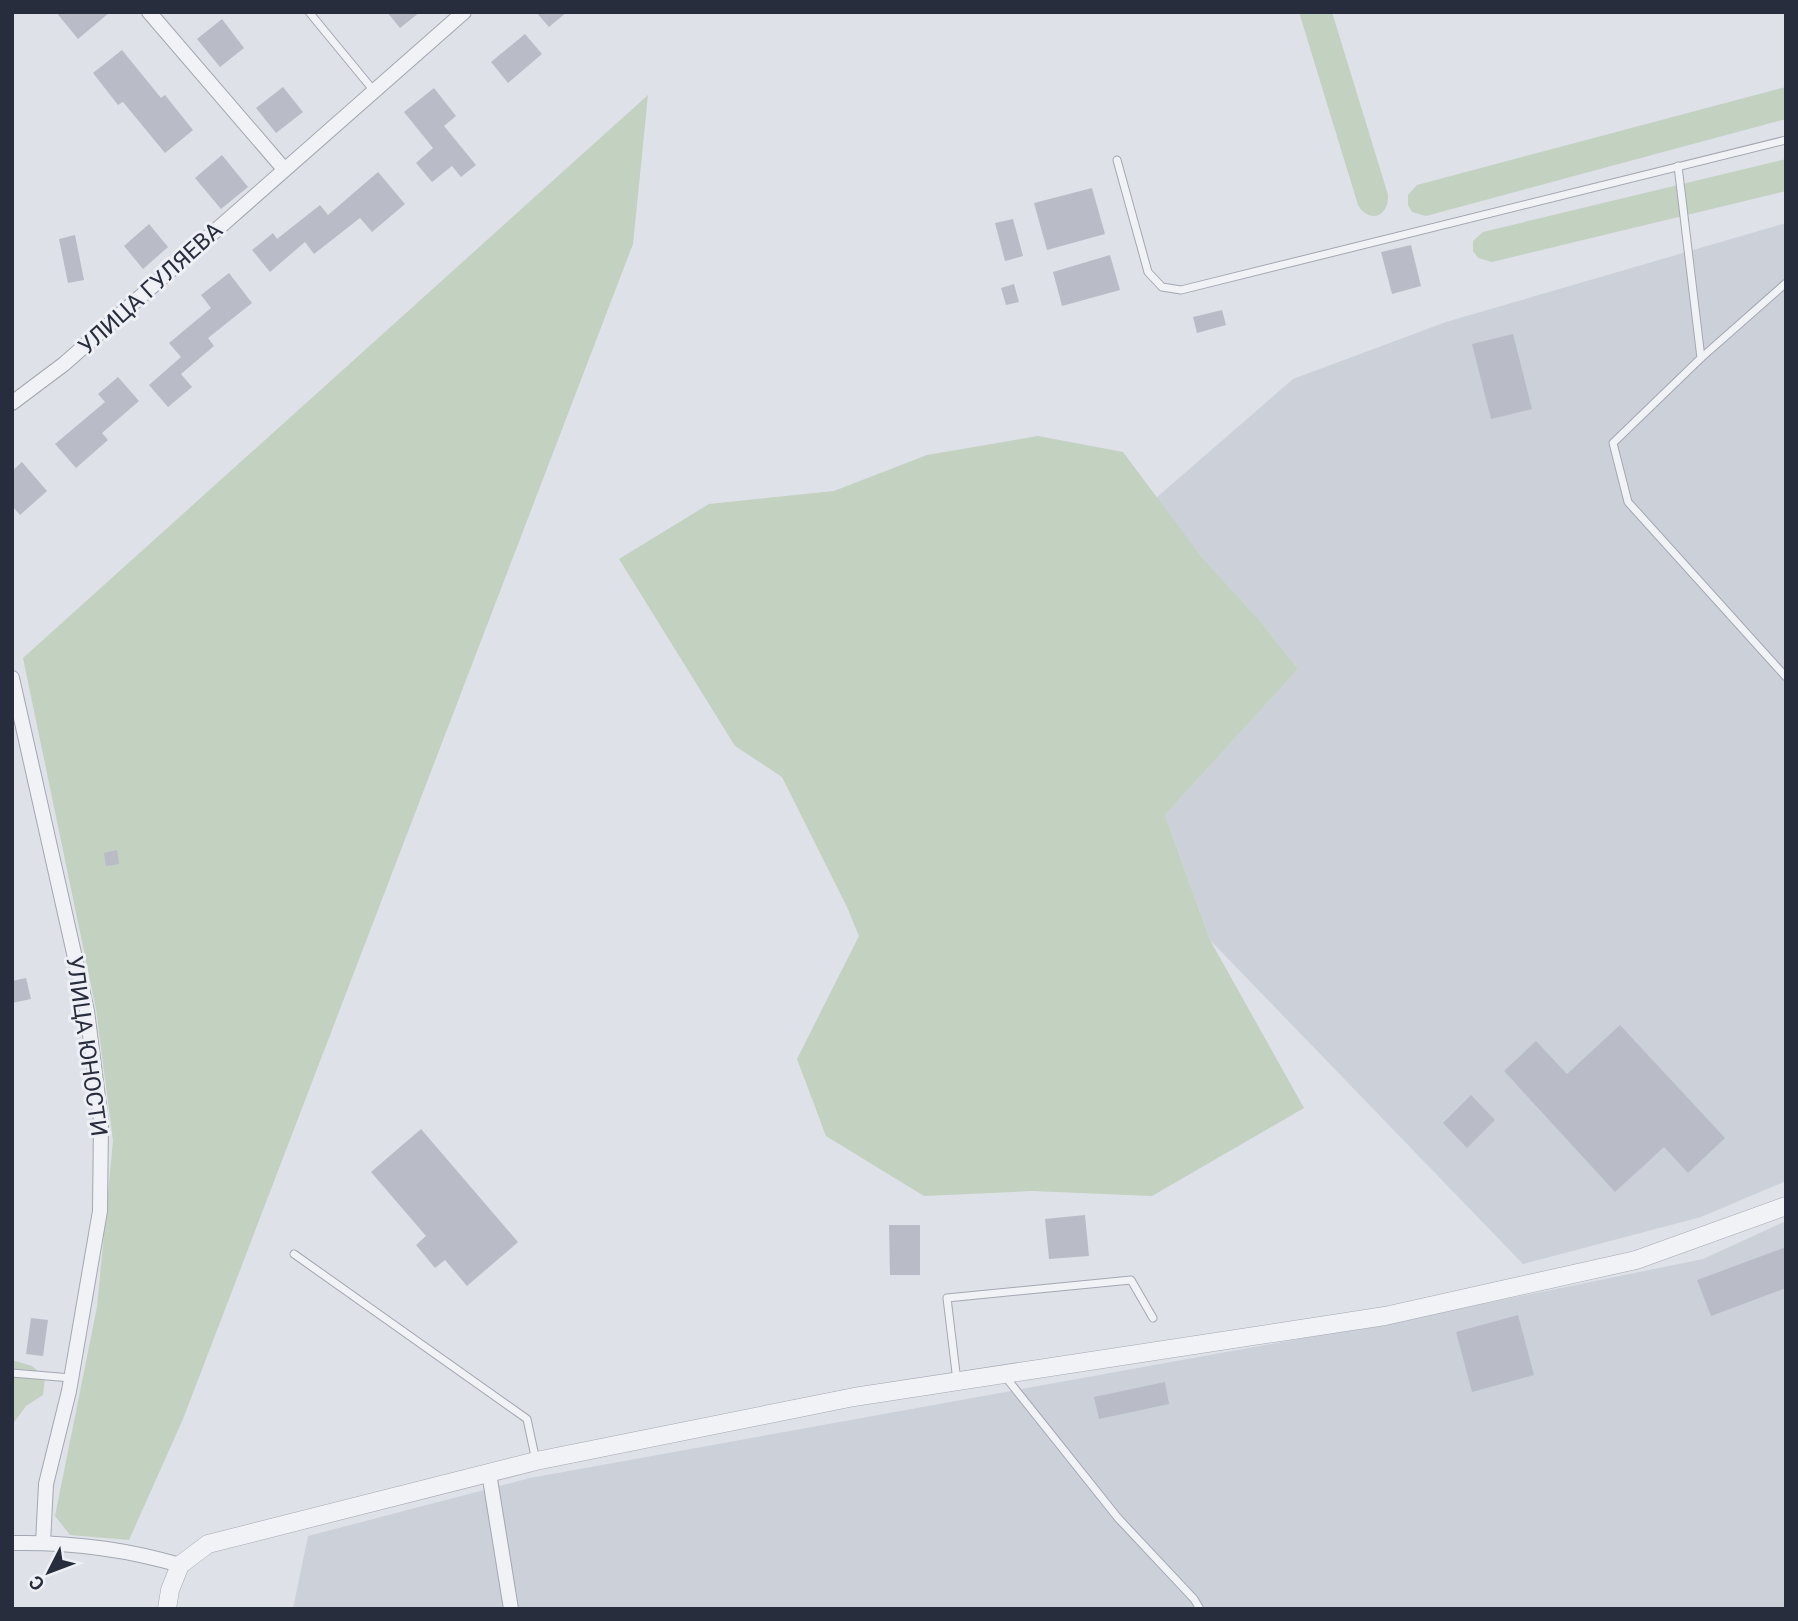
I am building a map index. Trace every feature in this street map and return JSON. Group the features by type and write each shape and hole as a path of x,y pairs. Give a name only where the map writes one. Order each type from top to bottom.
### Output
{"street":[{"path":"149,12 284,169"},
{"name":"УЛИЦА ГУЛЯЕВА","path":"12,403 64,365 464,12"},
{"name":"УЛИЦА ЮНОСТИ","path":"12,678 87,1011 101,1121 100,1210 71,1378 47,1484 43,1543"},
{"path":"167,1609 170,1590 180,1565 208,1545 536,1461 854,1396 1398,1313 1636,1260 1786,1206"},
{"path":"489,1474 511,1609"},
{"path":"12,1543 43,1543 140,1554 180,1565"}],"lane":[{"path":"309,12 374,91"},
{"path":"1117,160 1148,272 1162,287 1181,290 1786,140"},
{"path":"1678,166 1701,358"},
{"path":"1786,283 1701,358 1613,443 1628,502 1786,677"},
{"path":"294,1254 527,1419 536,1461"},
{"path":"957,1382 947,1298 1131,1280 1153,1318"},
{"path":"12,1373 71,1378"},
{"path":"1004,1375 1118,1518 1194,1599 1200,1609"}],"shaded area":[{"path":"1786,223 1786,1181 1701,1217 1523,1264 1210,940 1165,815 1298,669 1260,621 1200,555 1156,498 1293,379 1446,322"},
{"path":"1786,1221 1786,1609 293,1609 308,1536 530,1478 1409,1319 1703,1259"}],"green space":[{"path":"1299,12 1332,12 1388,195 1385,209 1378,215 1367,215 1358,205"},
{"path":"1786,87 1786,119 1426,216 1412,212 1408,205 1408,195 1417,185"},
{"path":"648,95 633,244 183,1419 129,1540 70,1535 55,1516 97,1307 113,1141 96,1009 23,658"},
{"path":"1786,159 1786,191 1492,262 1478,258 1473,251 1473,241 1483,232"},
{"path":"1038,436 1123,452 1200,555 1260,621 1298,669 1165,815 1210,940 1304,1108 1152,1196 1032,1191 924,1196 826,1136 797,1059 859,936 782,777 735,746 619,559 709,504 834,491 927,455"},
{"path":"12,1360 32,1366 45,1377 43,1395 26,1406 12,1425"}],"building":[{"path":"56,12 110,12 78,39"},
{"path":"387,12 420,12 400,28"},
{"path":"536,12 567,12 549,27"},
{"path":"222,19 244,48 220,67 197,39"},
{"path":"525,34 542,54 508,83 491,62"},
{"path":"122,50 161,98 165,95 193,130 165,153 123,102 118,105 93,73"},
{"path":"283,87 303,112 276,133 256,108"},
{"path":"434,88 456,116 444,126 476,165 461,177 452,166 432,182 416,163 433,148 404,112"},
{"path":"222,155 248,187 221,209 195,178"},
{"path":"378,172 405,204 372,232 360,218 314,254 305,242 270,272 252,250 273,233 277,239 320,205 328,215"},
{"path":"1092,188 1105,234 1047,250 1034,203"},
{"path":"1013,219 1023,256 1005,261 995,223"},
{"path":"149,224 168,247 143,269 124,246"},
{"path":"75,235 84,280 68,283 59,239"},
{"path":"1411,245 1421,286 1392,294 1381,252"},
{"path":"1110,255 1120,290 1062,306 1053,272"},
{"path":"229,273 252,303 208,338 214,346 181,374 192,387 168,407 149,385 181,357 169,343 211,308 201,295"},
{"path":"1014,284 1019,302 1006,305 1001,288"},
{"path":"1222,310 1226,325 1197,333 1193,317"},
{"path":"1513,334 1532,409 1491,419 1472,344"},
{"path":"118,377 139,401 102,433 108,440 76,468 55,444 105,402 98,394"},
{"path":"22,462 47,491 20,515 12,506 12,471"},
{"path":"117,850 119,864 106,866 104,853"},
{"path":"26,978 31,999 12,1003 12,981"},
{"path":"1620,1025 1725,1138 1688,1173 1664,1147 1615,1192 1504,1071 1536,1041 1567,1074"},
{"path":"1471,1095 1495,1120 1467,1148 1443,1123"},
{"path":"421,1129 518,1242 467,1286 445,1260 435,1268 416,1245 426,1236 371,1172"},
{"path":"1085,1215 1089,1256 1049,1259 1045,1219"},
{"path":"889,1225 920,1225 920,1275 890,1275"},
{"path":"1786,1247 1786,1288 1711,1316 1697,1280"},
{"path":"1518,1315 1534,1375 1472,1392 1456,1332"},
{"path":"31,1318 48,1320 43,1356 26,1354"},
{"path":"1165,1382 1169,1404 1099,1419 1094,1397"}]}
